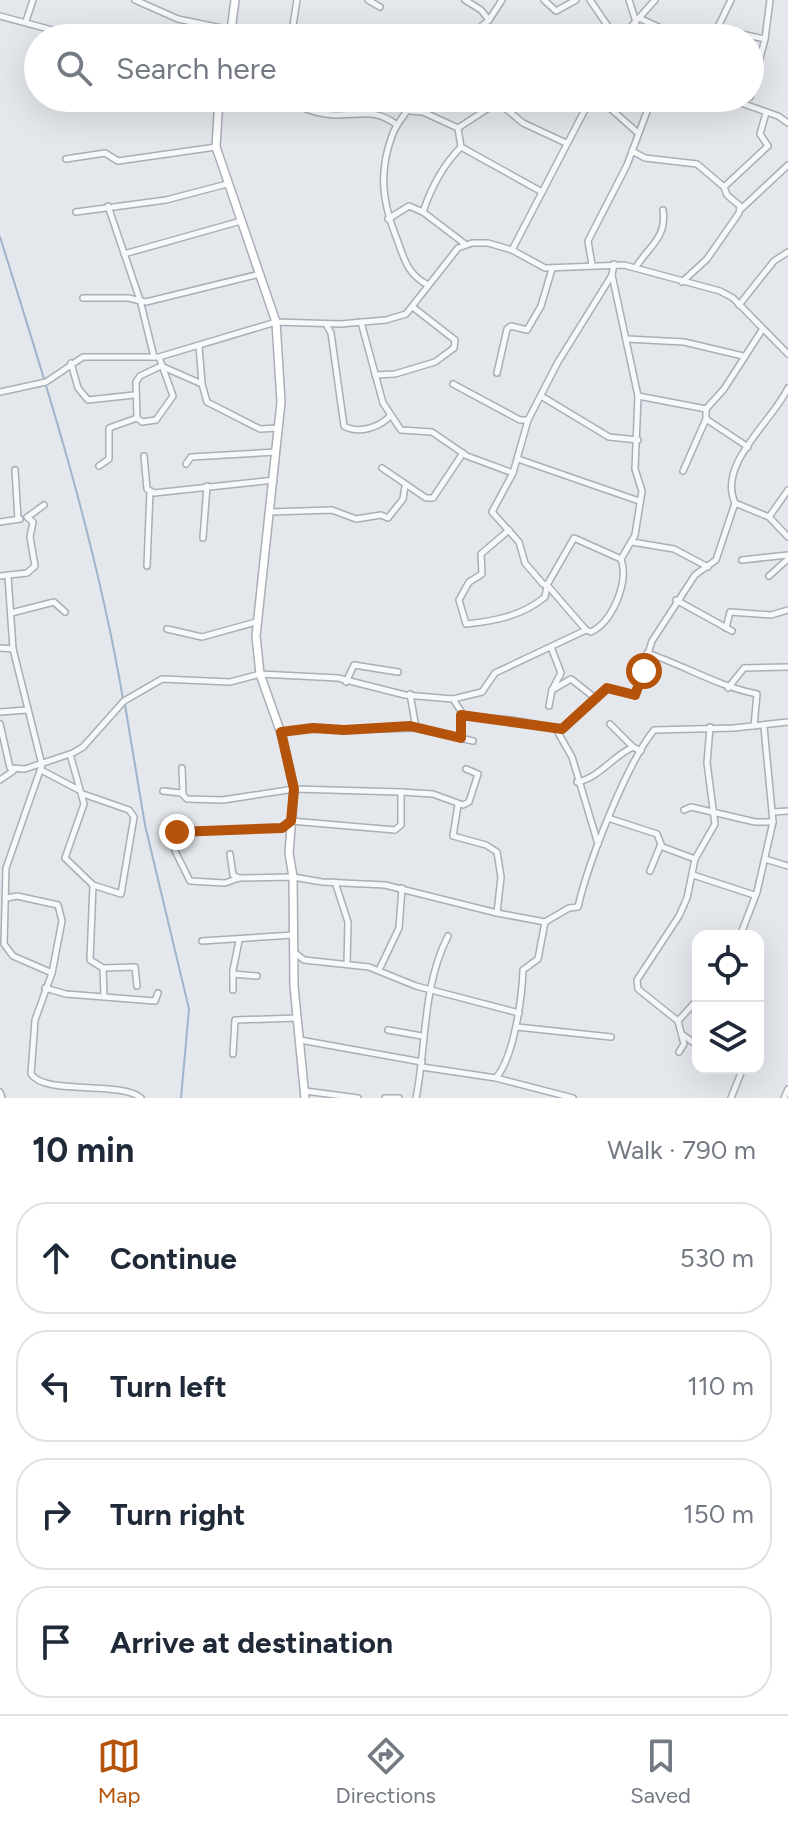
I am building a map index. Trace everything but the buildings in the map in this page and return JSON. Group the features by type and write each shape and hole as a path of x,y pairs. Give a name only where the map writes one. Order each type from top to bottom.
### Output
{"street":[{"path":"26,21 33,0"},
{"path":"135,0 196,24"},
{"path":"232,24 235,0"},
{"path":"293,24 297,0"},
{"path":"368,0 380,7"},
{"path":"465,0 481,10 489,20"},
{"path":"484,24 502,0"},
{"path":"544,0 556,11 576,0"},
{"path":"590,0 608,24"},
{"path":"629,0 638,20 647,24"},
{"path":"634,24 655,0"},
{"path":"719,24 731,0"},
{"path":"764,43 770,0"},
{"path":"0,16 36,24"},
{"path":"218,112 216,147 276,322 281,402 275,480 256,622 260,674 281,732 294,789 289,853 293,877 294,952 305,1094 358,1098"},
{"path":"320,112 335,115 357,112"},
{"path":"366,112 397,125"},
{"path":"409,112 397,125 383,173 383,199 409,271 428,285"},
{"path":"423,112 458,128"},
{"path":"458,128 483,112"},
{"path":"513,112 523,123 566,143"},
{"path":"512,250 584,112"},
{"path":"614,112 638,133"},
{"path":"592,265 588,241 632,151 646,112"},
{"path":"724,187 768,146 760,134 766,113 788,123"},
{"path":"458,128 461,147"},
{"path":"66,159 105,153 118,161 216,147"},
{"path":"461,147 542,192"},
{"path":"423,212 432,188 461,147"},
{"path":"632,151 645,158 697,164 724,187 741,209"},
{"path":"681,283 707,259 741,209 788,165"},
{"path":"76,212 166,200 227,184"},
{"path":"108,206 157,357 161,366 173,396 156,420 142,422 137,418 134,395 140,376 161,366 202,384"},
{"path":"388,219 404,207 423,212 465,244"},
{"path":"636,267 661,236 665,226 663,210"},
{"path":"124,254 241,221"},
{"path":"0,392 46,382 71,363 91,356 157,357 276,322 326,324 386,320 414,308 428,285 458,248 465,244 488,243 512,250 552,269 614,264 636,267 681,283 720,291 739,305 788,354"},
{"path":"739,305 774,261 788,252"},
{"path":"612,275 638,396 635,469 642,491 635,535 621,559 624,576 613,606 601,626 591,632 547,585 540,583 525,563 519,542 492,512 513,473 528,420 612,275 614,264"},
{"path":"497,373 507,329 511,326 527,330 541,306 552,269"},
{"path":"83,298 146,302 260,274"},
{"path":"375,375 395,374 435,362 454,348 455,340 414,308"},
{"path":"361,322 390,416 404,432 432,432 463,453 513,473"},
{"path":"326,324 331,333 344,426 355,431 390,416"},
{"path":"683,471 706,419 706,409 724,389 762,330"},
{"path":"627,339 684,342 744,357"},
{"path":"199,346 202,384 207,402 260,429 278,428"},
{"path":"71,363 78,388 88,400 134,395"},
{"path":"453,384 520,420 528,420"},
{"path":"788,388 748,447 729,490 735,503 769,517 788,537"},
{"path":"541,396 609,437 638,440"},
{"path":"638,396 699,404 706,409"},
{"path":"99,466 109,459 109,428 137,418"},
{"path":"706,419 748,447"},
{"path":"186,464 191,457 277,452"},
{"path":"382,468 426,498 438,496 463,453"},
{"path":"144,456 150,491 147,566"},
{"path":"518,459 639,501"},
{"path":"15,470 18,519"},
{"path":"150,491 275,480"},
{"path":"203,538 207,486"},
{"path":"270,512 332,510 356,519 381,515 388,518 403,499 405,486"},
{"path":"769,517 788,490"},
{"path":"461,715 565,728 595,698 611,687 628,696 635,695 647,653 676,600 699,570 709,567 716,560 735,503"},
{"path":"0,522 27,517 44,505"},
{"path":"0,576 27,573 35,566 30,537 33,522 27,517"},
{"path":"509,530 480,555 482,574 469,582 459,600 464,621 470,624 511,617 545,597 547,585 574,538 621,559"},
{"path":"631,542 674,549 709,567"},
{"path":"742,560 788,557"},
{"path":"769,576 788,557"},
{"path":"8,576 13,649 21,671 20,686 42,767 6,868 7,898 2,947 13,956 52,973"},
{"path":"676,600 729,629 730,612 771,615 788,610"},
{"path":"11,613 54,602 65,612"},
{"path":"167,629 202,637 256,622"},
{"path":"0,780 13,771 42,767 83,747 118,706 151,682 174,678 230,682 260,674 338,678 410,694 453,699 482,692 495,673 586,630"},
{"path":"549,706 552,690 561,673 551,647"},
{"path":"0,648 13,649"},
{"path":"647,653 689,667 728,688 757,694 754,726"},
{"path":"346,682 354,665 398,672"},
{"path":"728,688 744,668 788,667"},
{"path":"552,690 571,679 595,698"},
{"path":"410,694 416,728"},
{"path":"453,699 461,715 461,738"},
{"path":"0,712 27,710"},
{"path":"401,792 401,825 395,830 291,821 282,828 177,832 175,851 190,881 225,883 239,878 293,877 402,888 545,922 569,908 578,907 581,884 641,751 654,730 764,727 788,722"},
{"path":"0,724 1,738 13,771"},
{"path":"610,724 641,751"},
{"path":"679,1052 684,1044 678,1021 638,989 637,980 679,916 695,859 715,824 707,763 710,727"},
{"path":"742,930 765,859 773,822 764,727"},
{"path":"281,732 313,728 416,728 473,741"},
{"path":"556,729 572,757 577,782 599,845"},
{"path":"577,782 586,780 618,754 633,747"},
{"path":"42,767 82,793 129,810 134,817 122,893 93,885 65,858 81,818 82,793 70,754"},
{"path":"182,768 184,795"},
{"path":"163,791 184,795 187,799 223,800 294,789 401,792 433,794 458,805 469,802 478,774 466,769"},
{"path":"458,805 453,836 486,845 497,852 501,877 497,913"},
{"path":"684,810 691,807 755,822 773,822"},
{"path":"773,812 788,811"},
{"path":"611,819 657,834 660,846 650,871"},
{"path":"660,846 695,859"},
{"path":"230,854 233,875 239,878"},
{"path":"765,859 788,866"},
{"path":"693,875 754,895"},
{"path":"335,882 348,922 347,964"},
{"path":"93,885 90,960 103,968 135,967 137,986"},
{"path":"379,970 399,928 402,888"},
{"path":"7,898 17,896 58,905 62,921 52,973 35,1020 31,1074 34,1079 126,1092 141,1098"},
{"path":"496,1078 502,1071 517,1027 523,970 538,959 545,922"},
{"path":"202,941 294,935"},
{"path":"416,1098 430,989 448,936"},
{"path":"233,990 240,940"},
{"path":"294,952 297,958 304,960 379,970 430,989 519,1013"},
{"path":"103,968 104,995"},
{"path":"233,974 257,976"},
{"path":"45,988 66,994 155,1001 158,993"},
{"path":"678,1021 695,1002"},
{"path":"233,1054 235,1020 298,1018"},
{"path":"517,1027 611,1037"},
{"path":"388,1030 422,1036"},
{"path":"682,1034 692,1042"},
{"path":"300,1040 496,1078 573,1098"},
{"path":"731,1098 741,1074"},
{"path":"784,1098 788,1089"},
{"path":"0,1092 2,1098"},
{"path":"385,1098 399,1098"}],"waterway":[{"path":"0,237 85,523 123,699"},
{"path":"125,705 145,825 189,1009 181,1098"}],"route":[{"path":"177,832 282,828 291,821 294,789 281,732 313,728 373,730 410,726 461,738 461,715 493,717 562,729 607,688 615,687 631,697 635,695 644,671"}]}
